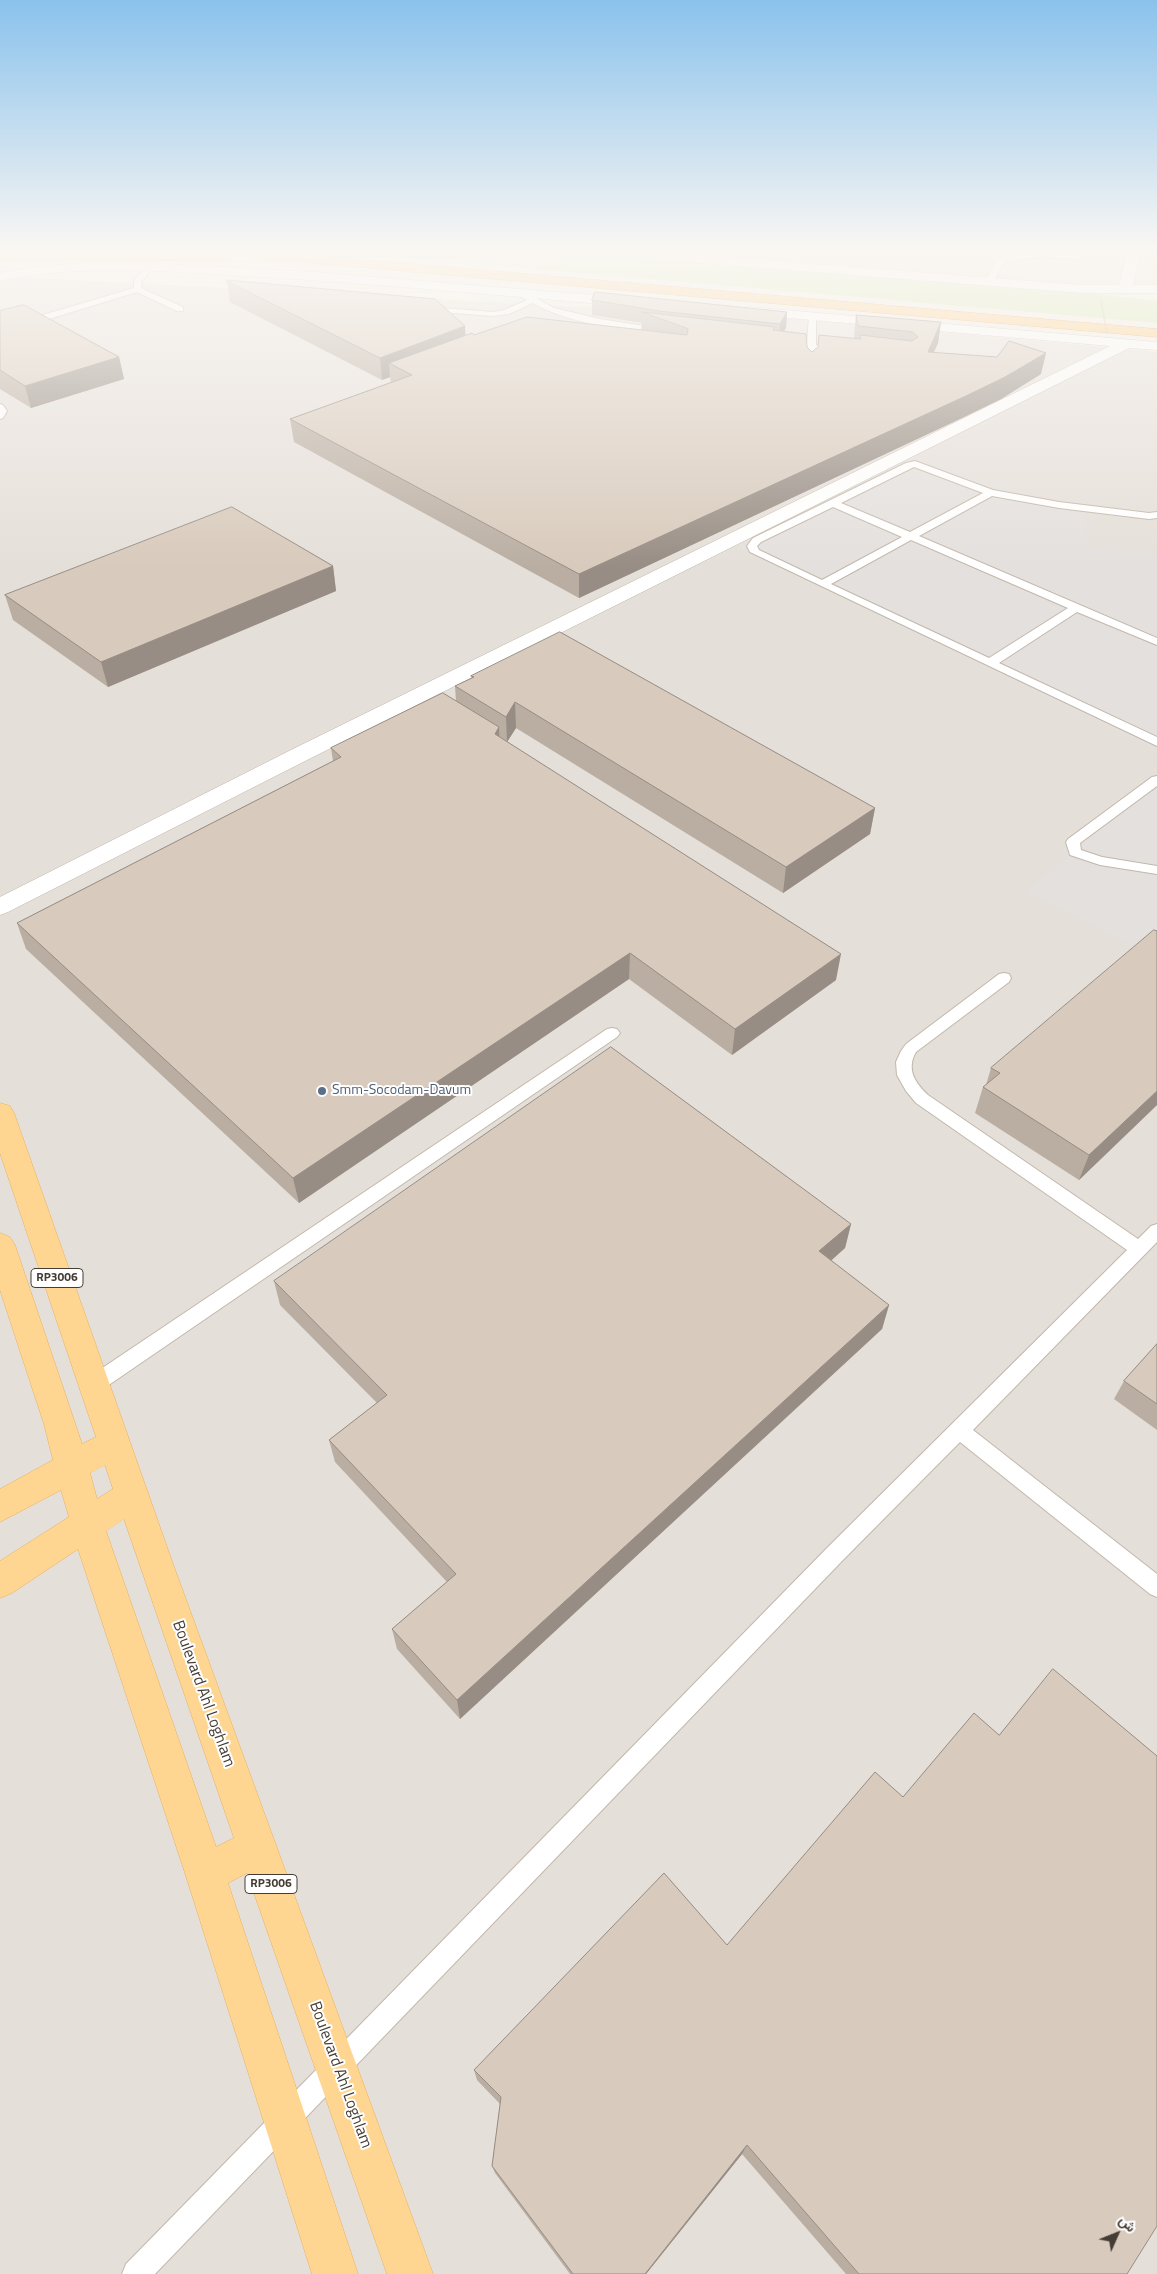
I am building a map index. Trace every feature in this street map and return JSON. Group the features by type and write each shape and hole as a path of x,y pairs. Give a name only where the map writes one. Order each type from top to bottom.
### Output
{"main road":[{"name":"Boulevard Ahl Loghlam","path":"0,1113 93,1384 338,2067 410,2274"},
{"name":"RP3006","path":"0,1245 60,1424 70,1466 87,1522 335,2274"},
{"path":"0,1507 114,1443"},
{"path":"0,1581 132,1494"},
{"path":"204,1873 258,1847"}],"street":[{"path":"0,907 420,695 1102,356"}],"lane":[{"path":"810,369 811,356"},
{"path":"0,407 2,411 0,416"},
{"path":"1157,515 1149,516 1059,505 991,493 915,464 909,465 757,540 752,546 755,552 1157,742"},
{"path":"822,584 991,493"},
{"path":"833,503 908,537 1157,642"},
{"path":"990,663 1076,608"},
{"path":"420,695 437,705"},
{"path":"1157,780 1073,842 1075,852 1100,861 1157,870"},
{"path":"1004,978 911,1048 905,1056 903,1066 908,1083 922,1099 1140,1250"},
{"path":"93,1384 612,1033"},
{"path":"136,2274 575,1820 1157,1231"},
{"path":"959,1430 1157,1587"}],"shaded area":[{"path":"0,356 1157,356 1157,2274 0,2274"},
{"path":"917,460 1084,514 1088,547 1157,554 1157,750 738,547"},
{"path":"1157,783 1157,958 1027,891"}],"building":[{"path":"0,356 119,357 25,386 0,370"},
{"path":"408,356 1041,356 1005,377 968,395 579,574 290,419 412,375 389,363"},
{"path":"232,507 333,566 101,662 5,595"},
{"path":"560,632 875,808 786,867 515,702 506,717 455,686 474,677 471,676"},
{"name":"Smm-Socodam-Davum","path":"443,693 499,727 495,734 841,954 735,1029 630,953 293,1178 17,923 341,757 331,748"},
{"path":"1154,930 1157,931 1157,1091 1089,1155 983,1087 1000,1073 991,1068"},
{"path":"611,1047 851,1224 819,1251 889,1305 457,1700 392,1629 456,1574 329,1440 387,1395 274,1281"},
{"path":"1157,1344 1157,1404 1124,1381"},
{"path":"1053,1669 1157,1756 1157,2226 1127,2274 859,2274 747,2145 645,2274 573,2274 492,2166 501,2097 474,2070 664,1873 727,1945 875,1772 903,1797 974,1713 999,1735"}],"place":[{"name":"Smm-Socodam-Davum","path":"322,1091"}]}
